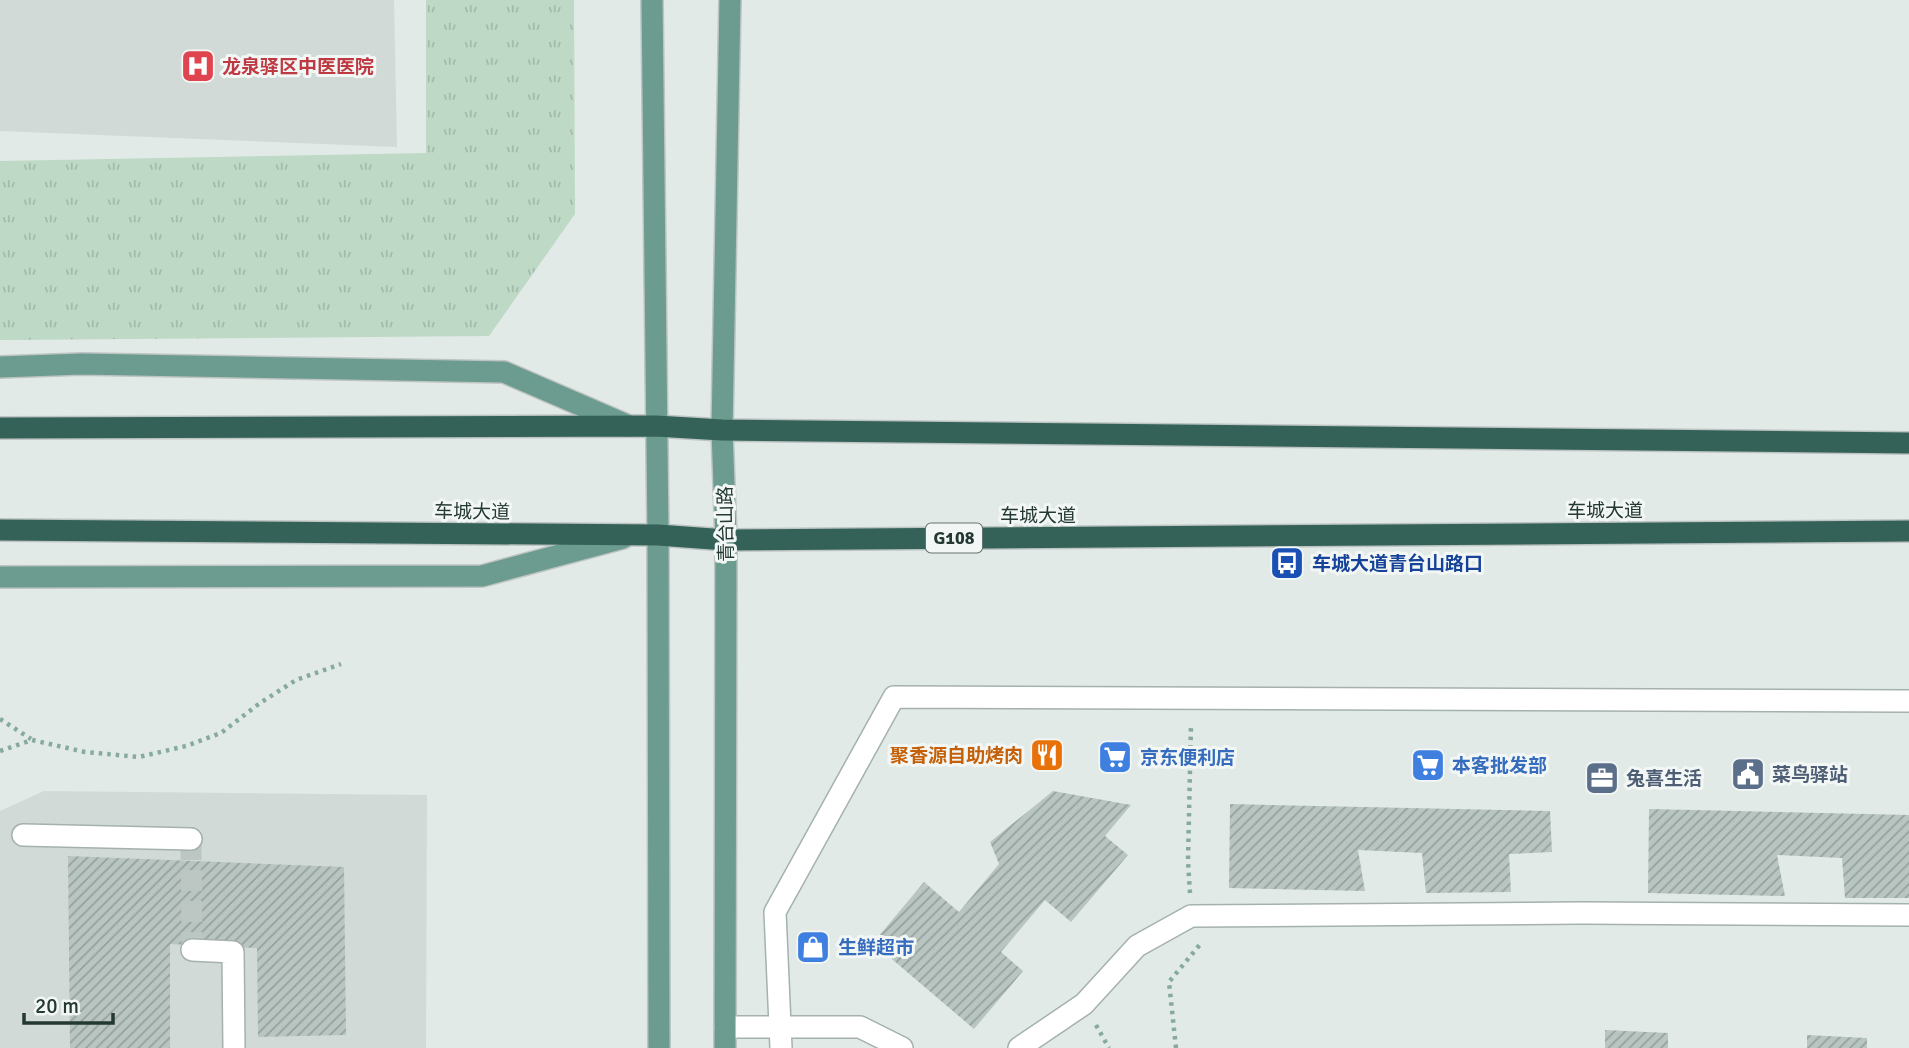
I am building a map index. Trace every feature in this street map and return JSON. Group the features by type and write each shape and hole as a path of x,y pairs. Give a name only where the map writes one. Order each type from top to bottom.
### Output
{"highway":[{"path":"0,428 656,426 722,429 1909,443"},
{"name":"车城大道","path":"0,530 658,535 726,540 1909,531"}],"main road":[{"path":"652,0 658,535 659,1048"},
{"name":"青台山路","path":"725,1037 726,540 722,429 730,0"},
{"path":"0,366 82,363 504,372 629,426"},
{"path":"0,577 482,576 633,535"}],"street":[{"path":"781,1038 775,912 894,697 1909,701"},
{"path":"23,835 191,839"},
{"path":"1019,1048 1084,1004 1137,946 1191,916 1582,913 1909,915"},
{"path":"192,950 233,952 234,1048"},
{"path":"725,1037 781,1038 860,1027 902,1048"}],"path":[{"path":"0,719 32,740 85,752 139,757 186,746 221,733 296,680 341,664"},
{"path":"1176,1048 1168,982 1202,942 1191,916 1188,862 1192,698"},
{"path":"0,751 32,740"}],"shaded area":[{"name":"龙泉驿区中医医院","path":"0,0 394,0 397,147 0,131"},
{"path":"44,791 427,795 426,1048 0,1048 0,811"}],"green space":[{"path":"426,0 574,0 575,214 489,336 0,340 0,161 426,153"}],"building":[{"path":"1053,791 1131,805 1105,836 1128,855 1071,922 1045,900 1001,952 1023,971 974,1029 873,943 924,882 959,912 999,864 990,842"},
{"path":"1230,804 1550,811 1552,852 1509,854 1511,892 1426,893 1422,853 1358,850 1365,891 1229,888"},
{"path":"1649,809 1909,815 1909,898 1845,898 1842,858 1777,855 1785,896 1648,893"},
{"path":"68,856 344,867 346,1035 258,1037 257,948 170,944 170,1048 70,1048"},
{"path":"1605,1030 1668,1033 1668,1048 1605,1048"},
{"path":"1807,1035 1867,1038 1867,1048 1807,1048"}],"tunnel":[{"path":"191,839 192,950"}],"place":[{"name":"龙泉驿区中医医院","path":"198,66"},
{"name":"车城大道青台山路口","path":"1287,563"},
{"name":"聚香源自助烤肉","path":"1047,755"},
{"name":"京东便利店","path":"1115,757"},
{"name":"本客批发部","path":"1428,765"},
{"name":"菜鸟驿站","path":"1748,774"},
{"name":"兔喜生活","path":"1602,778"},
{"name":"生鲜超市","path":"813,947"}]}
